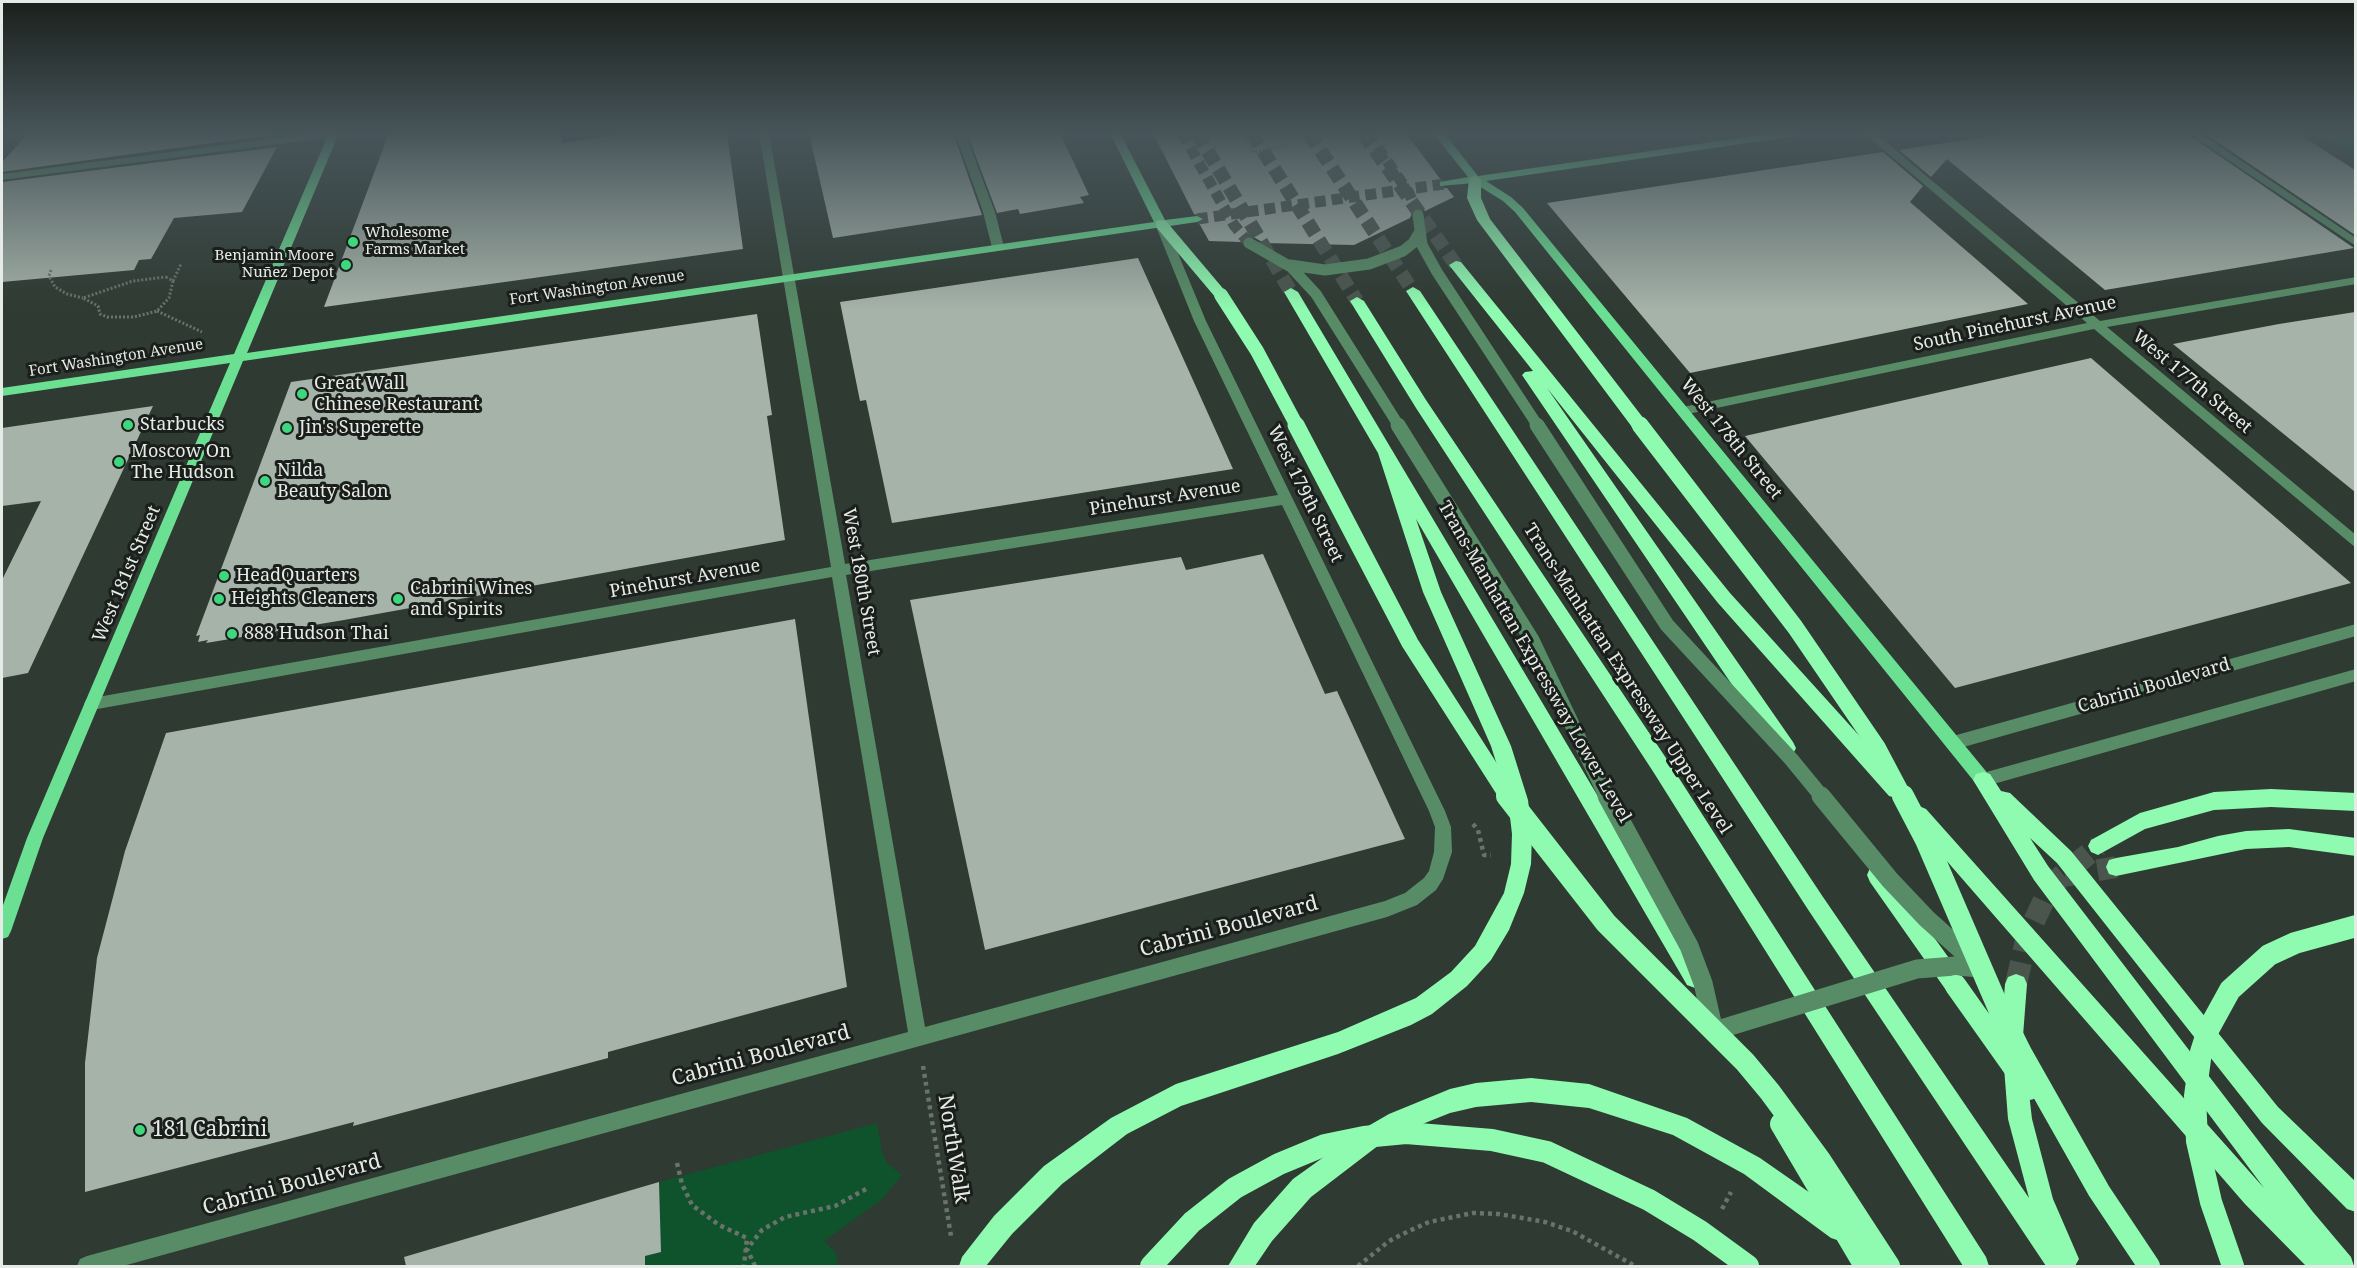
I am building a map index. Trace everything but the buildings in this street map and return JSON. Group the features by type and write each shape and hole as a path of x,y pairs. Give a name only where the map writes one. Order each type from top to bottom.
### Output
{"highway":[{"path":"1474,192 1479,212 1506,250 1838,686 1877,747 1913,814 1951,894 1999,1009 2044,1098 2099,1191 2149,1266"},
{"path":"1161,224 1221,295 1257,351 1410,643 1478,752 1553,858 1606,923 1745,1062 1787,1114 1889,1266"},
{"path":"2156,1266 1731,669 1456,266 1724,598 1776,658 1965,865 2254,1195 2324,1266"},
{"name":"Trans-Manhattan Expressway Upper Level","path":"1413,291 1924,1065 2060,1266"},
{"name":"Trans-Manhattan Expressway Lower Level","path":"1291,292 1865,1266"},
{"name":"Trans-Manhattan Expressway Upper Level","path":"1357,301 1426,412 1661,767 1977,1266"},
{"path":"971,1266 1003,1225 1053,1175 1119,1126 1187,1092 1338,1044 1424,1006 1459,979 1483,953 1501,923 1514,893 1521,864 1522,834 1518,800 1501,746 1432,592 1385,451"},
{"path":"1983,780 2064,857 2270,1115 2355,1200"},
{"path":"1983,780 2041,873 2304,1221 2342,1266"},
{"path":"2098,846 2140,822 2214,801 2271,798 2355,802"},
{"path":"2116,867 2257,839 2289,838 2355,847"},
{"path":"2233,1266 2211,1202 2196,1141 2195,1096 2201,1052 2208,1030 2230,990 2269,955 2295,943 2355,926"},
{"path":"2016,984 2012,1030 2020,1119 2041,1199 2069,1266"},
{"path":"1240,1266 1263,1232 1302,1188 1371,1137 1406,1118 1450,1101 1476,1095 1531,1090 1589,1096 1629,1107 1679,1126 1732,1154 1785,1189 1832,1222 1884,1266"},
{"path":"1151,1266 1192,1222 1236,1188 1280,1164 1325,1145 1406,1133 1492,1140 1547,1152 1596,1173 1649,1200 1700,1231 1748,1266"}],"main road":[{"name":"West 181st Street","path":"2,931 35,838 309,192"},
{"name":"West 179th Street","path":"1145,192 1161,224"},
{"name":"West 178th Street","path":"1496,192 1519,210 1983,780"},
{"name":"Fort Washington Avenue","path":"2,392 241,355 1197,219"}],"street":[{"name":"West 180th Street","path":"774,192 918,1038"},
{"path":"982,192 998,247"},
{"name":"West 177th Street","path":"1939,192 2355,543"},
{"path":"2280,192 2355,243"},
{"path":"1418,214 1422,245 1443,281 1667,625 1791,759 1896,887 1934,926 1981,968"},
{"name":"West 179th Street","path":"1161,224 1200,321 1437,811 1444,839 1437,874"},
{"path":"1281,261 1316,270 1361,266 1403,251 1413,243 1419,233"},
{"path":"1249,243 1298,273 1316,294 1532,640 1590,766 1689,946 1703,983 1714,1031 1917,969 1955,966 1981,968"},
{"name":"South Pinehurst Avenue","path":"1683,411 2096,325 2355,280"},
{"name":"Pinehurst Avenue","path":"92,704 839,571 1286,499"},
{"name":"Cabrini Boulevard","path":"1953,743 2355,630"},
{"path":"1983,780 2355,675"},
{"name":"Cabrini Boulevard","path":"87,1266 1387,909 1411,899 1430,884 1437,874"}],"path":[{"path":"51,270 50,276 55,287 67,294 83,297 98,306 100,314 107,317 134,317 157,311 169,298 173,281 181,264"},
{"path":"83,297 133,281 166,277 173,281"},
{"path":"157,311 202,332"},
{"name":"NorthWalk","path":"918,1038 952,1244"},
{"path":"677,1163 682,1184 692,1205 719,1225 747,1238 744,1266"},
{"path":"747,1249 762,1230 785,1217 835,1206 866,1189"},
{"path":"1358,1266 1389,1242 1409,1231 1429,1222 1473,1213 1499,1214 1545,1222 1572,1232 1635,1266"},
{"path":"747,1249 755,1266"}],"green space":[{"path":"877,1123 882,1152 887,1163 902,1175 881,1200 824,1241 836,1253 838,1266 645,1266 645,1256 661,1251 659,1182"}],"tunnel":[{"path":"1215,192 1234,225 1249,243"},
{"path":"1232,192 1291,292"},
{"path":"1289,192 1357,301"},
{"path":"1348,192 1413,291"},
{"path":"1197,219 1386,192"},
{"path":"1405,192 1456,265"},
{"path":"1408,192 1418,215"},
{"path":"2016,984 2027,936 2044,900 2060,877 2098,846"},
{"path":"2065,876 2116,867"}],"place":[{"name":"Wholesome Farms Market","path":"353,242"},
{"name":"Benjamin Moore Nuñez Depot","path":"346,265"},
{"name":"Great Wall Chinese Restaurant","path":"302,394"},
{"name":"Starbucks","path":"128,425"},
{"name":"Jin's Superette","path":"287,428"},
{"name":"Moscow On The Hudson","path":"119,462"},
{"name":"Nilda Beauty Salon","path":"265,481"},
{"name":"HeadQuarters","path":"224,576"},
{"name":"Heights Cleaners","path":"219,599"},
{"name":"Cabrini Wines and Spirits","path":"398,599"},
{"name":"888 Hudson Thai","path":"232,634"},
{"name":"181 Cabrini","path":"140,1130"}]}
